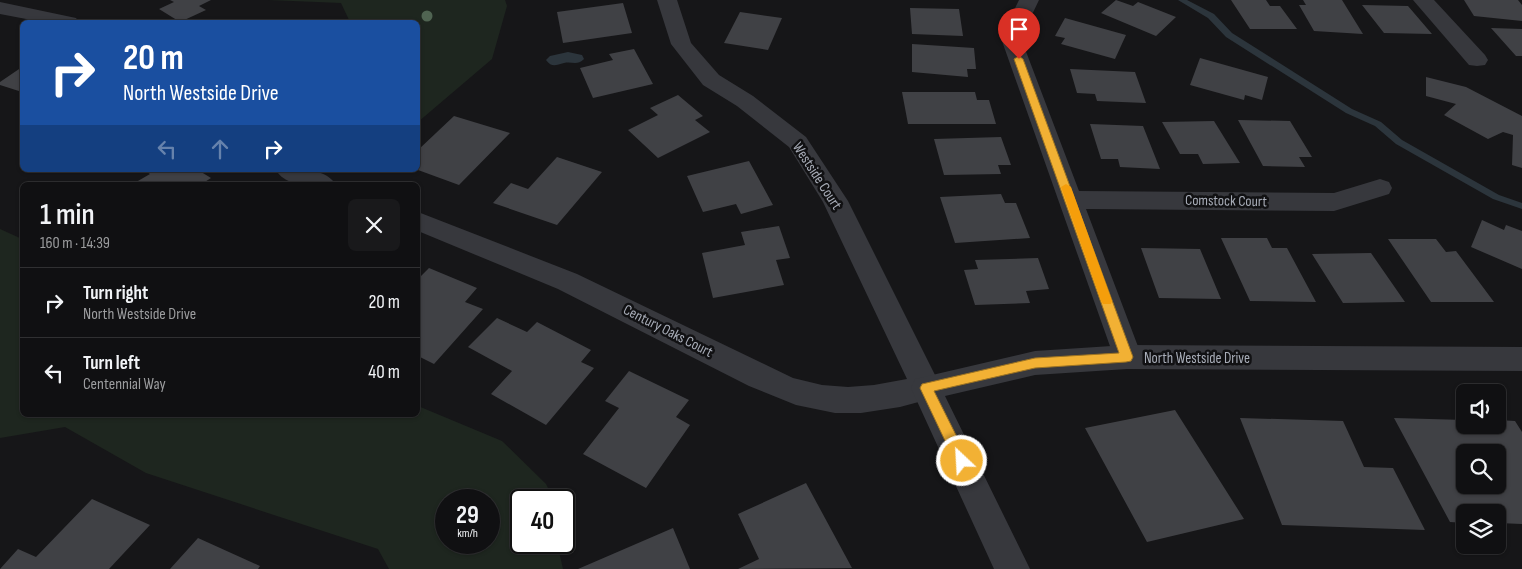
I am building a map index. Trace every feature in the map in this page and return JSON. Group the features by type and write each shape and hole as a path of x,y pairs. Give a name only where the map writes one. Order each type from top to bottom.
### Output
{"street":[{"name":"Westside Court","path":"667,0 681,44 711,80 745,101 798,142 835,201 926,388"},
{"path":"1029,0 1017,24 1012,41 1071,200 1126,357"},
{"path":"1423,0 1478,60"},
{"path":"0,8 59,20"},
{"path":"293,172 317,182"},
{"name":"Comstock Court","path":"1071,200 1334,202 1380,188"},
{"name":"Century Oaks Court","path":"420,222 547,272 614,303 760,378 793,392 823,398 857,400 882,398 926,388"},
{"name":"North Westside Drive","path":"926,388 1035,363 1126,357 1522,359"},
{"path":"926,388 1012,569"}],"shaded area":[{"path":"268,0 505,0 507,6 492,59 420,120 420,20 349,20 341,3"},
{"path":"568,52 582,55 584,59 577,63 554,65 546,60 550,56"},
{"path":"0,229 20,238 20,417 420,417 420,407 502,441 546,484 548,489 510,489 510,554 560,554 563,569 389,569 378,549 146,473 65,427 0,438"}],"building":[{"path":"170,0 211,0 199,6 206,10 184,20 177,20 159,9 174,2"},
{"path":"1116,0 1133,6 1138,2 1176,17 1156,36 1101,13"},
{"path":"1231,0 1266,0 1270,6 1280,6 1297,29 1250,29"},
{"path":"1303,0 1342,0 1363,34 1314,31 1299,5 1306,5"},
{"path":"1464,0 1518,0 1522,5 1522,21 1474,16"},
{"path":"623,3 632,33 563,43 557,12"},
{"path":"1362,5 1408,6 1432,34 1384,33"},
{"path":"910,8 959,9 963,36 912,34"},
{"path":"740,12 782,18 768,50 724,43"},
{"path":"1065,18 1126,35 1115,59 1061,44 1065,38 1055,36"},
{"path":"1491,28 1522,29 1522,56 1516,56"},
{"path":"912,44 974,48 976,69 967,69 968,77 912,72"},
{"path":"634,49 653,84 593,98 580,68 613,60 609,54"},
{"path":"1200,58 1268,77 1262,100 1245,95 1244,100 1190,85"},
{"path":"20,68 20,91 0,85 0,82"},
{"path":"1070,69 1135,72 1146,103 1097,101 1095,94 1077,93"},
{"path":"1426,77 1466,87 1522,116 1522,168 1512,165 1513,135 1503,132 1488,139 1444,115 1456,104 1426,96"},
{"path":"902,92 975,92 977,100 989,100 996,124 908,124"},
{"path":"678,95 703,116 695,120 710,132 658,158 628,130 658,115 650,108"},
{"path":"454,116 510,133 459,185 420,171 420,148"},
{"path":"1238,120 1290,121 1312,157 1299,157 1305,167 1263,166"},
{"path":"1214,121 1240,163 1203,164 1198,154 1180,154 1162,122"},
{"path":"1090,124 1143,126 1160,169 1120,167 1118,159 1101,159"},
{"path":"1001,137 1011,165 998,165 1001,174 944,175 934,139"},
{"path":"557,157 602,172 557,225 493,203 511,183 528,189"},
{"path":"749,161 773,205 741,214 736,204 703,212 687,176"},
{"path":"147,172 201,172 211,178 205,182 136,182 150,174"},
{"path":"1001,194 1005,203 1016,203 1030,238 955,243 940,197"},
{"path":"1482,220 1504,230 1506,225 1522,231 1522,269 1471,247"},
{"path":"779,226 790,258 776,260 784,285 713,298 702,253 745,245 741,232"},
{"path":"1221,238 1267,238 1272,248 1287,248 1316,302 1250,301"},
{"path":"1388,239 1436,239 1446,252 1456,251 1494,302 1431,302"},
{"path":"1141,248 1200,249 1221,299 1159,298"},
{"path":"1371,253 1405,302 1343,303 1312,254"},
{"path":"1038,258 1049,289 1026,291 1030,303 975,305 964,270 978,269 975,260"},
{"path":"429,268 477,288 465,302 483,309 434,364 420,357 420,277"},
{"path":"497,318 527,332 537,322 591,350 581,362 594,368 546,425 491,394 512,371 468,347"},
{"path":"629,371 689,400 676,417 690,425 646,488 583,454 619,408 605,401"},
{"path":"1175,410 1244,519 1147,542 1085,428"},
{"path":"1240,418 1343,421 1364,467 1393,468 1425,530 1282,525"},
{"path":"1394,418 1456,420 1456,434 1506,434 1506,420 1515,421 1522,432 1522,524 1506,523 1506,504 1456,504 1456,522 1450,522"},
{"path":"806,483 852,568 738,569 759,559 738,514"},
{"path":"92,499 150,525 109,569 0,569 18,549 36,557"},
{"path":"673,528 690,569 578,569"},
{"path":"198,538 260,566 258,569 170,569"}],"waterway":[{"path":"1182,0 1211,16 1229,35 1349,111 1378,124 1399,142 1496,197 1522,206"}],"slow traffic":[{"path":"1066,187 1107,301"}],"route":[{"path":"962,461 926,388 1035,363 1126,357 1019,59"}]}
